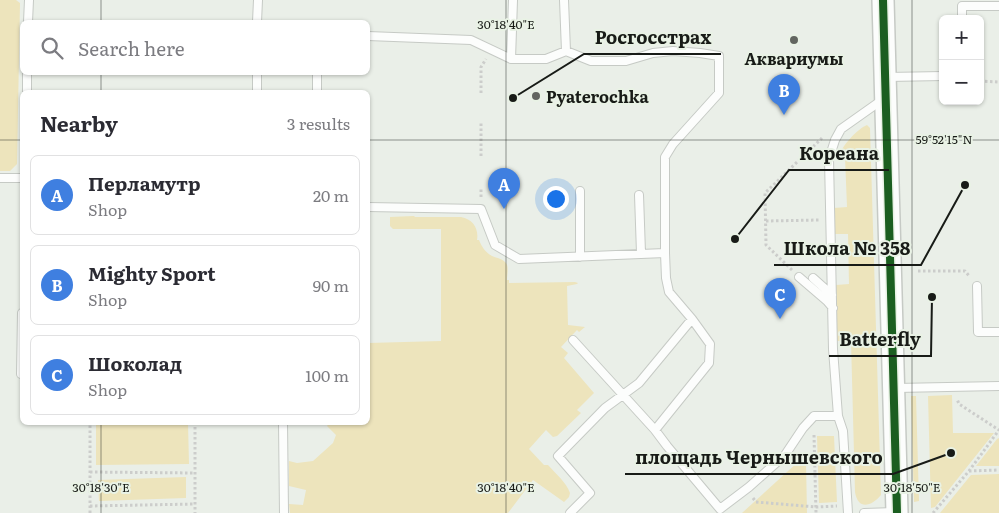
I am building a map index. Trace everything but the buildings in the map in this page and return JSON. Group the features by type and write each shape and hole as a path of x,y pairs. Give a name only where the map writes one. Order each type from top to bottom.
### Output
{"street":[{"path":"883,0 897,513"}],"lane":[{"path":"28,0 28,20"},
{"path":"258,0 258,20"},
{"path":"511,59 513,0"},
{"path":"564,0 566,52"},
{"path":"962,15 962,6 999,6"},
{"path":"370,36 471,40 511,59 546,59 566,52 590,61 626,61 653,53 673,51 719,56 719,93 673,144 665,157 666,278 669,292 710,344 709,363 655,430"},
{"path":"27,75 27,90"},
{"path":"257,75 257,90"},
{"path":"317,75 317,90"},
{"path":"848,509 833,349 828,159 841,129 886,87 939,77"},
{"path":"0,178 20,178"},
{"path":"580,190 580,257"},
{"path":"639,196 641,253"},
{"path":"370,207 481,208 495,245 519,259 665,253"},
{"path":"799,277 833,308"},
{"path":"813,278 832,295"},
{"path":"976,286 978,332 999,332"},
{"path":"570,513 590,493 558,456 605,408 639,383 692,319"},
{"path":"573,340 655,430 718,511 785,455 803,428 814,416 838,416"},
{"path":"894,388 999,386"},
{"path":"283,425 284,513"},
{"path":"864,513 897,513"}],"path":[{"path":"481,93 482,67 492,50"},
{"path":"984,81 999,82"},
{"path":"481,123 481,156"},
{"path":"799,277 766,244 765,193 824,136"},
{"path":"766,221 817,220"},
{"path":"918,271 966,271 976,286"},
{"path":"933,513 999,430 959,404 952,387"},
{"path":"90,425 90,513"},
{"path":"195,425 195,513"},
{"path":"814,432 816,513"},
{"path":"968,471 999,470"},
{"path":"90,472 195,473"},
{"path":"745,490 756,502 848,509"},
{"path":"90,506 195,504"}],"shaded area":[{"path":"0,0 16,0 20,3 17,164 10,171 0,171"},
{"path":"867,125 870,128 881,495 874,502 866,505 859,502 855,492 851,341 837,341 836,285 849,284 848,234 835,234 834,208 847,207 845,157 838,157 850,138"},
{"path":"390,217 465,218 472,222 476,228 477,240 479,240 486,251 506,263 508,269 507,280 509,280 509,283 578,283 567,286 568,325 585,327 579,332 577,330 561,347 568,353 564,358 594,393 577,410 581,413 557,436 553,437 546,430 529,449 544,465 548,465 566,485 570,493 564,502 533,480 508,513 290,513 289,504 303,505 306,490 289,486 289,461 297,463 313,461 333,443 336,435 328,425 370,425 370,343 441,341 441,229 393,229 390,226"},
{"path":"952,395 953,433 994,433 935,507 931,508 928,396"},
{"path":"911,396 916,396 919,501 914,502"},
{"path":"96,425 188,425 189,464 96,465"},
{"path":"817,436 834,436 837,502 819,503"},
{"path":"999,438 999,466 976,466 997,439"},
{"path":"799,461 806,462 807,513 742,513"},
{"path":"999,474 999,513 940,513 971,475"},
{"path":"186,477 186,498 99,501 98,480"}],"cycle path":[{"path":"883,0 897,513"}],"place":[{"name":"Аквариумы","path":"794,40"},
{"name":"Pyaterochka","path":"536,96"},
{"name":"Росгосстрах","path":"513,98"},
{"name":"Mighty Sport","path":"784,115"},
{"name":"Школа № 358","path":"965,185"},
{"name":"Перламутр","path":"504,209"},
{"name":"Кореана","path":"735,239"},
{"name":"Batterfly","path":"932,297"},
{"name":"Шоколад","path":"780,319"},
{"name":"площадь Чернышевского","path":"951,453"}]}
